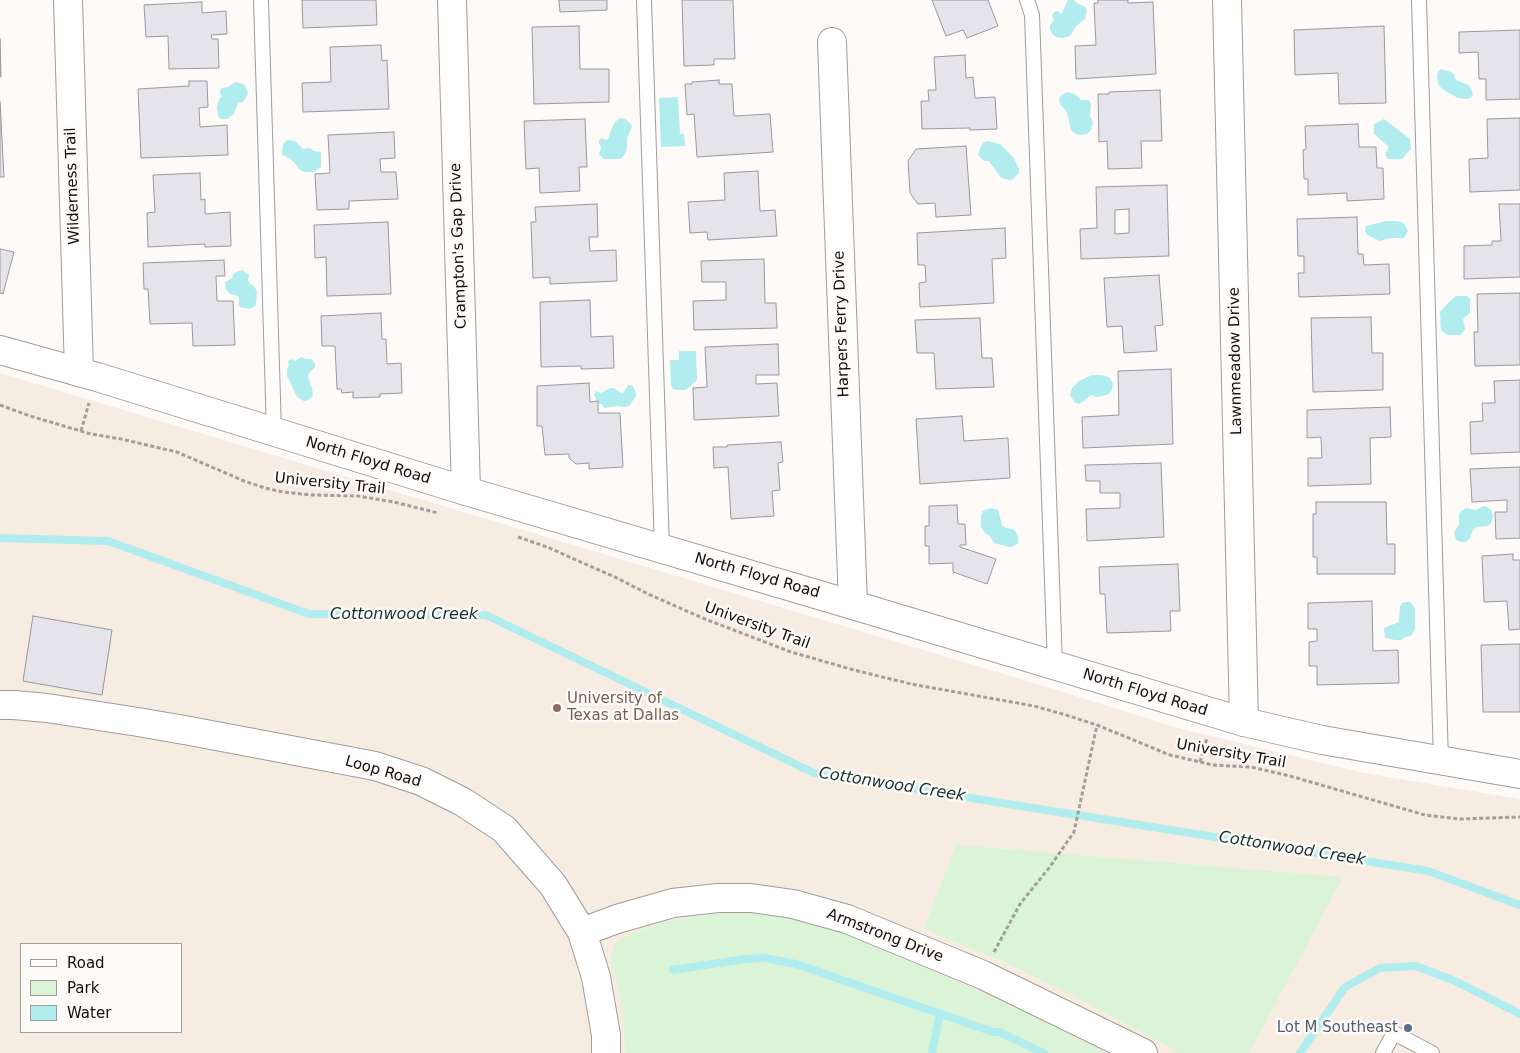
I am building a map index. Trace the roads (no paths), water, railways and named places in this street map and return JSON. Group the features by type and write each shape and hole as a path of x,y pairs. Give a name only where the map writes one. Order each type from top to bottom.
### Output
{"street":[{"name":"Wilderness Trail","path":"68,0 79,372"},
{"name":"Crampton's Gap Drive","path":"452,0 466,491"},
{"name":"Lawnmeadow Drive","path":"1227,0 1244,722"},
{"name":"Harpers Ferry Drive","path":"832,42 853,605"},
{"name":"North Floyd Road","path":"0,350 79,372 466,491 1244,722 1322,740 1520,774"},
{"name":"Loop Road","path":"0,705 47,708 190,731 375,766 422,781 464,802 504,829 553,886 582,932 596,977 606,1035 606,1053"},
{"name":"Armstrong Drive","path":"582,932 617,919 673,903 718,898 751,898 793,904 847,919 984,975 1143,1053"}],"lane":[{"path":"261,0 274,432"},
{"path":"644,0 662,548"},
{"path":"1027,0 1032,15 1055,666"},
{"path":"1419,0 1441,761"},
{"path":"1383,1053 1394,1032 1432,1053"}],"water":[{"path":"1068,0 1074,0 1084,6 1087,10 1085,19 1076,26 1071,35 1062,38 1056,37 1050,29 1050,25 1054,20 1052,16 1057,11 1062,13"},
{"path":"1441,69 1451,72 1458,81 1469,85 1473,94 1471,98 1458,98 1439,86 1437,77"},
{"path":"235,82 244,84 248,94 243,102 238,103 234,114 227,119 221,119 218,116 217,107 219,99 222,97 220,90"},
{"path":"1067,92 1075,94 1081,100 1089,100 1091,104 1090,117 1093,122 1091,130 1087,134 1076,134 1071,130 1067,112 1059,101 1060,96"},
{"path":"678,97 680,134 684,134 685,146 661,147 659,98"},
{"path":"620,118 625,119 632,127 627,138 626,152 619,159 604,159 599,154 601,147 599,140 602,138 608,139 614,123"},
{"path":"1384,119 1410,139 1411,149 1402,159 1388,159 1385,155 1389,147 1374,134 1374,124"},
{"path":"289,140 295,141 303,149 310,148 321,152 321,167 314,172 300,170 294,162 282,154 283,144"},
{"path":"984,142 1000,144 1014,158 1019,173 1013,179 1001,178 989,161 984,161 978,155 981,146"},
{"path":"1386,221 1402,222 1408,231 1404,238 1391,238 1380,241 1367,235 1365,231 1366,226"},
{"path":"242,270 249,275 248,280 250,284 257,291 256,305 250,309 240,307 238,296 230,294 226,289 225,282 232,278 234,273"},
{"path":"1456,296 1467,296 1470,299 1470,313 1463,319 1465,329 1460,335 1447,335 1441,330 1440,312"},
{"path":"679,351 696,351 697,380 686,390 673,389 671,385 670,360 679,360"},
{"path":"301,357 312,359 315,364 308,377 313,396 304,401 297,397 287,376 288,361 291,359 295,361"},
{"path":"1092,375 1109,377 1113,383 1112,390 1109,394 1097,397 1091,395 1079,404 1075,403 1070,395 1072,388 1079,381"},
{"path":"628,385 633,386 636,393 629,406 604,408 602,404 599,404 594,395 596,391 601,393 610,388 614,388 621,393 624,392"},
{"path":"1486,506 1493,515 1492,522 1488,526 1477,527 1473,530 1466,542 1456,540 1454,532 1459,525 1459,514 1461,511 1466,508 1476,510"},
{"path":"991,508 998,510 1002,525 1016,532 1018,543 1014,546 1009,547 994,543 981,527 983,511"},
{"path":"1410,602 1415,608 1415,629 1411,636 1401,640 1385,638 1384,628 1399,622 1402,603"}],"waterway":[{"name":"Cottonwood Creek","path":"0,538 108,541 309,614 486,615 814,773 1428,871 1520,905"},
{"path":"673,970 764,958 796,964 993,1032 999,1032 1044,1053"},
{"path":"1300,1053 1345,987 1380,968 1416,966 1455,981 1520,1014"},
{"path":"932,1053 940,1014"}],"place":[{"name":"University of Texas at Dallas","path":"557,708"},
{"name":"Lot M Southeast","path":"1408,1028"}]}
